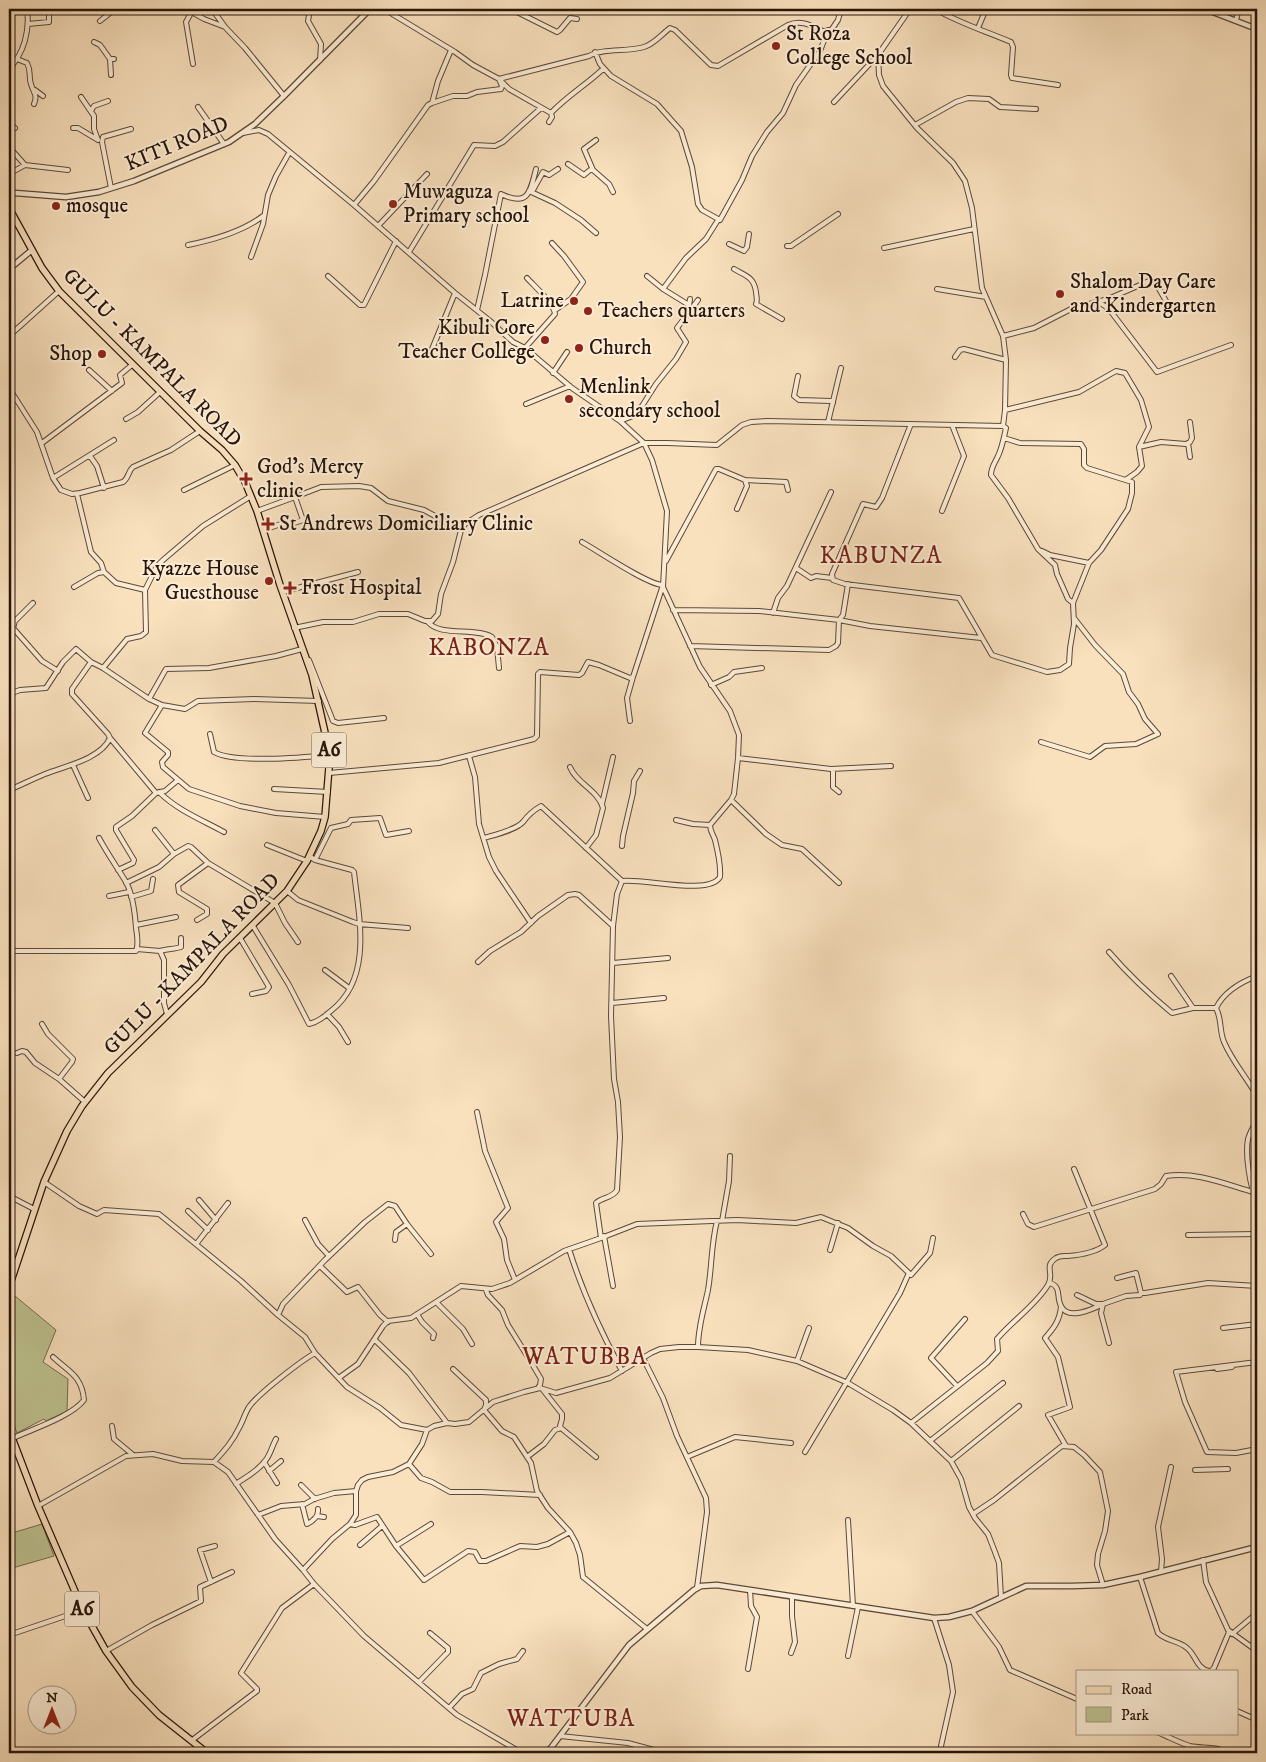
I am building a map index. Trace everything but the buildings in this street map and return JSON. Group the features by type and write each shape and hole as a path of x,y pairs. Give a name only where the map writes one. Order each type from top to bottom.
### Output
{"main road":[{"name":"GULU - KAMPALA ROAD","path":"9,208 42,268 59,291 160,392 222,450 235,466 257,511 294,628 312,675 330,755 328,792 324,817 321,831 310,859 287,891 223,954 201,982 108,1073 85,1102 67,1131 44,1182 9,1287"},
{"name":"A6","path":"9,1430 38,1506 83,1610 106,1651 132,1686 159,1715 207,1753"}],"street":[{"path":"9,67 17,59 26,39 27,9"},
{"path":"28,24 49,22 49,9"},
{"path":"100,21 115,9"},
{"path":"186,9 191,13 225,27"},
{"path":"222,9 214,10 225,27 245,48 284,96"},
{"path":"310,9 308,21 321,44 319,62"},
{"name":"KITI ROAD","path":"9,195 66,197 89,194 142,178 224,144 243,133 284,96 370,9"},
{"path":"384,9 473,65 499,79 509,89 550,113 552,119 549,122"},
{"path":"510,9 557,32 570,18 577,19"},
{"path":"499,79 589,56 595,52 645,47 672,28 711,65 715,66 793,23 802,22 825,32 828,30 830,32 833,30 842,9"},
{"path":"834,102 878,55 910,9"},
{"path":"935,9 962,24 978,28 1012,43 1010,75 1012,78 1058,85"},
{"path":"978,28 986,9"},
{"path":"1205,9 1257,29"},
{"path":"1236,20 1239,9"},
{"path":"191,13 186,22 193,64"},
{"path":"663,289 686,258 706,238 718,220 720,220 742,180 752,156 782,113 796,85 820,51 828,30"},
{"path":"94,42 96,45 100,45 112,59 111,75"},
{"path":"354,205 374,181 416,121 432,103 438,81 451,50"},
{"path":"595,52 596,58 603,69 624,85 657,104 681,131 692,167 698,204 706,213 718,220"},
{"path":"878,55 878,75 883,86 915,125 948,156 959,170 964,181 970,200 980,282 1003,336 1006,360 1003,426 1006,428 999,454 992,466 991,475 1008,498 1038,549 1055,565 1056,574 1068,599 1073,603"},
{"path":"17,59 27,63 31,84 43,96"},
{"path":"550,113 566,97 587,83 603,69"},
{"path":"432,103 453,96 467,96 477,92 501,89 502,86 499,79"},
{"path":"34,104 36,99 35,90"},
{"path":"81,97 94,116 94,128 100,141 112,188"},
{"path":"915,125 956,102 968,98 989,99 1000,108 1036,108"},
{"path":"91,111 94,106 108,101"},
{"path":"198,107 224,144"},
{"path":"409,252 474,145 495,146 503,142 540,108"},
{"path":"9,123 15,128"},
{"path":"72,128 78,128 100,141"},
{"path":"100,141 103,137 131,129"},
{"path":"243,133 259,130 264,132 354,205 513,342 525,348 553,373 620,421 644,443 652,460 667,512 665,563 663,585 627,698 630,721"},
{"path":"596,140 583,150 593,170 609,184 613,192"},
{"path":"9,147 25,166"},
{"path":"251,257 263,224 268,195 289,152"},
{"path":"568,164 584,175 593,170"},
{"path":"9,174 25,166 68,170"},
{"path":"476,310 485,275 500,194 511,199 521,200 528,191 536,169"},
{"path":"528,191 533,190 543,172 549,175 558,169"},
{"path":"378,226 427,174"},
{"path":"528,191 555,203 581,220 596,233"},
{"path":"787,246 791,246 838,214"},
{"path":"188,245 221,237 253,224 263,216"},
{"path":"884,248 974,229"},
{"path":"729,244 744,251 749,234"},
{"path":"328,276 360,305 364,305 396,241"},
{"path":"552,243 573,267 583,282 571,299 555,310"},
{"path":"9,269 32,250"},
{"path":"734,269 750,278 754,283 758,299 756,304 782,319"},
{"path":"647,276 663,289 689,305"},
{"path":"527,278 555,310"},
{"path":"1003,336 1034,328 1071,308 1098,302 1149,282 1155,282 1166,301"},
{"path":"937,289 986,298"},
{"path":"9,336 59,291"},
{"path":"430,354 455,293"},
{"path":"688,313 690,298"},
{"path":"620,421 633,416 676,359 686,342 677,328 698,300"},
{"path":"1098,302 1106,306 1112,313 1157,372 1231,345"},
{"path":"525,348 554,316 555,310"},
{"path":"956,357 960,350 964,349 1006,360"},
{"path":"553,373 567,352"},
{"path":"42,443 58,433 122,383 120,375 133,364"},
{"path":"828,422 842,368"},
{"path":"89,370 112,391"},
{"path":"1005,410 1079,392 1116,371 1125,373 1140,400 1148,422 1147,432 1139,447 1142,466 1138,472 1127,479"},
{"path":"798,376 794,396 796,398 799,400 831,401 833,403"},
{"path":"526,404 570,386"},
{"path":"9,388 33,423 42,443 53,478 60,490 72,494 104,488 126,480 130,470 134,467 171,450 200,431"},
{"path":"126,419 138,412 160,392"},
{"path":"9,399 14,395"},
{"path":"428,622 432,621 438,614 441,594 453,562 461,530 465,524 479,515 644,443 717,445 742,425 751,422 768,421 1003,426"},
{"path":"1190,422 1192,438 1188,443 1190,458"},
{"path":"832,578 864,504 876,507 882,498 911,424"},
{"path":"942,511 964,456 952,425"},
{"path":"796,568 811,578 816,576 832,578 833,580 848,584 959,598 976,624 981,638 992,655 1047,672 1055,672 1069,664 1074,618 1073,603 1089,563 1101,550 1128,509 1133,485 1127,479 1087,468 1084,465 1084,449 1081,444 1020,443 1004,438"},
{"path":"53,478 114,440"},
{"path":"1139,447 1161,442 1188,443"},
{"path":"90,456 97,466 104,488"},
{"path":"184,490 235,466"},
{"path":"665,563 716,469 720,468 745,480 786,482 788,490"},
{"path":"737,508 746,486 745,480"},
{"path":"257,511 321,487 359,486 371,488 388,501 424,510 461,530"},
{"path":"773,613 778,598 784,592 796,568 831,492"},
{"path":"77,494 91,552 101,563 104,572 116,584 145,590"},
{"path":"103,668 127,638 141,636 146,632 145,590 157,566 203,526 251,496"},
{"path":"263,530 281,524 282,527 303,520 295,497"},
{"path":"582,542 640,576 663,585"},
{"path":"1038,549 1050,556 1089,563"},
{"path":"74,587 98,573 104,572"},
{"path":"281,588 286,591 358,572"},
{"path":"690,646 830,650 838,643 839,620 843,615 848,584"},
{"path":"484,838 511,829 522,823 525,817 541,806 622,881 664,882 690,886 709,885 719,880 719,857 710,825 734,794 739,736 730,711 711,685 690,646 663,585"},
{"path":"14,628 15,621 33,603"},
{"path":"674,610 773,613 981,638"},
{"path":"294,628 322,622 353,622 379,614 408,614 428,622 436,628 480,632 492,637 497,647 499,668"},
{"path":"1041,742 1090,757 1105,746 1136,744 1158,734 1145,719 1130,692 1123,674 1094,646 1074,618"},
{"path":"9,623 42,661 58,671"},
{"path":"9,694 20,690 46,688 63,662 76,649 91,662 149,699 162,705 185,709 198,701 254,699 319,701"},
{"path":"149,699 166,669 209,668 303,651 312,666 333,721 338,723 384,718"},
{"path":"91,662 71,692 157,793 180,809 224,832"},
{"path":"329,774 428,764 469,756 534,739 537,736 538,674 540,672 579,675 588,662 630,678 633,677"},
{"path":"711,685 734,672 762,668"},
{"path":"162,705 145,733 168,752 162,765 189,789 251,809 324,817"},
{"path":"210,734 214,752 234,758 283,758 330,755"},
{"path":"9,790 90,756 102,748 110,738"},
{"path":"469,756 475,777 479,824 490,857 496,871 531,923"},
{"path":"586,848 596,835 613,757"},
{"path":"738,758 833,769 891,766"},
{"path":"72,765 88,798"},
{"path":"570,767 577,779 602,804"},
{"path":"833,769 833,787 839,792"},
{"path":"622,846 634,781 640,771"},
{"path":"118,870 134,860 116,827 132,816 157,793 168,790 178,780"},
{"path":"274,789 328,792"},
{"path":"731,800 766,834 782,845 802,850 839,883"},
{"path":"310,859 331,828 348,824 351,820 380,818 386,835 409,831"},
{"path":"676,820 710,825"},
{"path":"155,830 174,854"},
{"path":"99,838 126,882 131,897 138,949"},
{"path":"253,926 289,985 308,1023 311,1024 327,1014 344,998 357,973 361,933 354,871 267,845"},
{"path":"126,882 159,867 174,854 188,846 191,847 208,863 275,903 285,923 298,942"},
{"path":"197,920 207,914 207,909 179,892 178,885 208,863"},
{"path":"131,897 151,891 153,879"},
{"path":"613,1286 596,1203 616,1192 620,1146 618,1102 614,1079 612,1003 614,926 617,894 622,881"},
{"path":"287,891 298,900 359,924 408,928"},
{"path":"109,896 129,892"},
{"path":"478,962 490,951 521,932 538,916 568,895 575,894 614,926"},
{"path":"11,898 10,951 127,952 138,949 144,951 160,950 181,947 181,938"},
{"path":"136,925 176,917"},
{"path":"240,938 269,987 266,991 252,994"},
{"path":"160,950 164,960 164,1003 168,1014"},
{"path":"1109,952 1131,978 1172,1013 1193,1008 1216,1008"},
{"path":"613,963 668,958"},
{"path":"325,970 350,988"},
{"path":"1171,976 1193,1008"},
{"path":"1216,1008 1226,994 1257,976"},
{"path":"612,1003 664,998"},
{"path":"1216,1008 1220,1016 1220,1031 1228,1051 1257,1096"},
{"path":"327,1014 339,1027 348,1042"},
{"path":"42,1024 48,1034 73,1059 59,1080"},
{"path":"17,1053 26,1052 35,1063 85,1102"},
{"path":"477,1112 485,1151 508,1208 496,1222 504,1239 507,1260 515,1280"},
{"path":"1257,1121 1250,1131 1247,1143 1253,1192 1257,1202"},
{"path":"698,1347 698,1330 708,1289 713,1238 720,1221 729,1181 730,1156"},
{"path":"911,1423 987,1363 998,1351 997,1339 1041,1296 1050,1283 1050,1262 1060,1256 1077,1255 1100,1249 1105,1245 1074,1169"},
{"path":"1023,1214 1028,1224 1034,1227 1155,1189 1166,1176 1172,1175 1205,1178 1253,1192"},
{"path":"44,1182 79,1206 97,1214 104,1210 158,1214 196,1243 305,1338 347,1387 380,1408 401,1425 427,1430"},
{"path":"9,1196 34,1209"},
{"path":"199,1200 216,1220"},
{"path":"196,1243 228,1203"},
{"path":"278,1315 283,1304 329,1256 365,1222 388,1204 395,1206 431,1254"},
{"path":"188,1211 208,1230"},
{"path":"340,1378 358,1364 388,1322 396,1319 411,1318 460,1286 486,1290 515,1280 569,1249 637,1224 720,1221 796,1223 817,1217 826,1218 838,1223 891,1256 908,1275"},
{"path":"304,1220 318,1244 329,1256"},
{"path":"830,1250 838,1223"},
{"path":"395,1240 396,1232 407,1224"},
{"path":"1188,1235 1257,1234"},
{"path":"805,1452 900,1293 908,1275 912,1274 930,1253 933,1238"},
{"path":"569,1249 606,1341 622,1371"},
{"path":"320,1266 347,1292 358,1287 380,1315 388,1322"},
{"path":"1117,1278 1136,1272 1141,1292"},
{"path":"1050,1283 1055,1285 1058,1290 1061,1306 1060,1316 1055,1326 1045,1338 1058,1357 1070,1407 1048,1415 1066,1446"},
{"path":"1061,1306 1073,1314 1126,1296 1140,1295 1141,1292 1208,1283 1257,1286"},
{"path":"486,1290 488,1295 502,1310 508,1325 531,1362 540,1379 540,1388 562,1414 561,1428"},
{"path":"1077,1295 1096,1304 1103,1304"},
{"path":"436,1302 463,1329 472,1344"},
{"path":"1103,1304 1101,1313 1109,1343"},
{"path":"417,1314 434,1334 433,1338"},
{"path":"957,1386 931,1358 965,1319"},
{"path":"1223,1328 1257,1324"},
{"path":"797,1361 809,1328"},
{"path":"375,1340 409,1373 448,1423"},
{"path":"303,1570 332,1539 350,1524 356,1515 356,1492 362,1480 393,1472 408,1464 422,1444 427,1430 434,1426 469,1422 498,1400 540,1388 556,1393 610,1378 660,1349 698,1347 748,1350 797,1361 848,1383 911,1423 951,1460 961,1479 969,1507 988,1534 995,1552 999,1564 1001,1597"},
{"path":"214,1462 228,1447 240,1428 249,1407 256,1399 296,1366 316,1353"},
{"path":"11,1439 69,1412 79,1406 84,1400 83,1388 78,1378 53,1357"},
{"path":"643,1358 663,1398 707,1503 697,1588"},
{"path":"1257,1362 1176,1372 1185,1402 1207,1452 1236,1453 1257,1449"},
{"path":"1197,1368 1225,1369 1237,1366"},
{"path":"453,1369 486,1400 484,1410"},
{"path":"930,1440 1003,1382"},
{"path":"951,1460 1019,1406"},
{"path":"484,1410 502,1431 514,1437 532,1463 535,1487 548,1508 570,1532 576,1542 580,1555 582,1577 647,1630"},
{"path":"112,1426 117,1443 132,1454"},
{"path":"527,1457 544,1444 555,1430 561,1428"},
{"path":"561,1428 596,1457"},
{"path":"687,1457 736,1437 791,1443"},
{"path":"236,1484 256,1471 264,1462 276,1439"},
{"path":"973,1514 994,1500 1062,1446 1070,1446 1078,1450 1100,1472 1108,1511 1097,1564 1103,1585"},
{"path":"38,1506 132,1454 153,1454 182,1460 214,1462 228,1472 274,1539 314,1584 371,1642 457,1715 522,1753"},
{"path":"269,1470 281,1461"},
{"path":"264,1462 277,1483"},
{"path":"408,1464 421,1478 450,1492 540,1495"},
{"path":"1161,1572 1162,1559 1158,1527 1170,1467"},
{"path":"1195,1470 1228,1469"},
{"path":"301,1485 315,1499"},
{"path":"258,1515 281,1506 302,1504 334,1493 356,1492"},
{"path":"302,1504 307,1524 317,1516 318,1509"},
{"path":"317,1516 324,1518"},
{"path":"350,1524 355,1525 377,1517 396,1546 424,1580 468,1551 475,1552 480,1561 486,1561 520,1546 537,1547 548,1544 570,1532"},
{"path":"848,1520 856,1606 848,1656"},
{"path":"396,1546 431,1524"},
{"path":"360,1545 382,1526"},
{"path":"211,1582 200,1550 215,1546"},
{"path":"546,1753 629,1645 697,1588 708,1585 934,1618 948,1617 972,1611 1026,1586 1103,1585 1257,1547"},
{"path":"1202,1560 1206,1582 1231,1633 1257,1651"},
{"path":"106,1651 201,1601 200,1587 232,1572"},
{"path":"1140,1577 1158,1633 1164,1639 1179,1643 1189,1650 1202,1670"},
{"path":"191,1741 257,1692 257,1689 241,1673 282,1608 314,1584"},
{"path":"748,1669 757,1617 751,1606 750,1590"},
{"path":"791,1653 795,1642 792,1598"},
{"path":"9,1635 83,1610"},
{"path":"972,1611 993,1639 1010,1670 1076,1699"},
{"path":"1211,1670 1231,1633 1257,1614"},
{"path":"934,1618 949,1665 953,1692 941,1753"},
{"path":"419,1682 448,1652 448,1648 430,1633"},
{"path":"449,1708 462,1694 473,1689 481,1673 496,1665 517,1659 523,1651"},
{"path":"1238,1711 1257,1720"},
{"path":"1162,1734 1190,1746 1215,1748 1225,1753"},
{"path":"560,1736 628,1743 654,1750 697,1753"},
{"path":"1254,1753 1257,1748"}],"green space":[{"path":"9,1291 56,1330 43,1362 68,1379 67,1411 46,1421 44,1419 17,1433 9,1412"},
{"path":"42,1524 54,1556 9,1569 9,1534"}],"place":[{"name":"St Roza College School","path":"776,46"},
{"name":"Muwaguza Primary school","path":"393,204"},
{"name":"mosque","path":"56,206"},
{"name":"Shalom Day Care and Kindergarten","path":"1060,294"},
{"name":"Latrine","path":"574,301"},
{"name":"Teachers quarters","path":"588,311"},
{"name":"Kibuli Core Teacher College","path":"545,340"},
{"name":"Church","path":"579,348"},
{"name":"Shop","path":"102,354"},
{"name":"Menlink secondary school","path":"569,399"},
{"name":"God's Mercy clinic","path":"246,479"},
{"name":"St Andrews Domiciliary Clinic","path":"268,524"},
{"name":"Kyazze House Guesthouse","path":"269,581"},
{"name":"Frost Hospital","path":"290,588"}],"district":[{"name":"KABUNZA","path":"881,556"},
{"name":"KABONZA","path":"489,648"},
{"name":"WATUBBA","path":"585,1357"},
{"name":"WATTUBA","path":"571,1719"}]}
